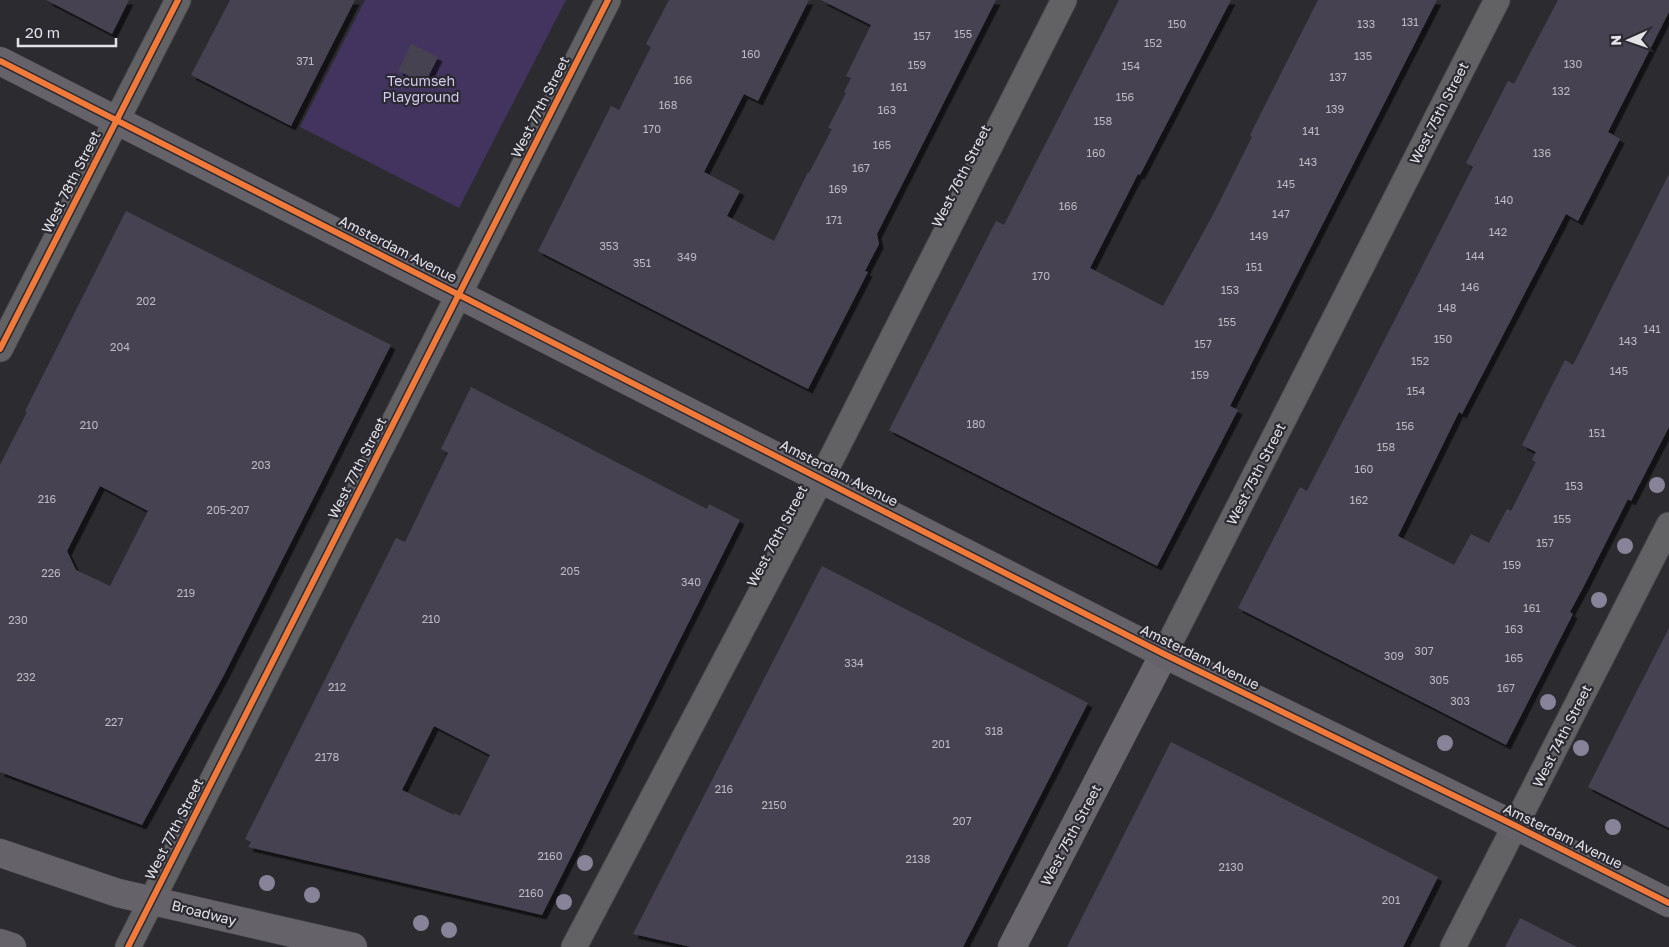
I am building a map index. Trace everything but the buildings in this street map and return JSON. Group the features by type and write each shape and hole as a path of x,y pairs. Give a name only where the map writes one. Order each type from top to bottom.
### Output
{"main road":[{"name":"Amsterdam Avenue","path":"0,61 1164,654 1669,902"},
{"name":"West 75th Street","path":"1012,947 1164,654"},
{"name":"Broadway","path":"0,852 118,893 353,947"},
{"path":"0,943 12,947"}],"street":[{"name":"West 78th Street","path":"0,349 178,0"},
{"name":"West 77th Street","path":"128,947 608,0"},
{"name":"West 76th Street","path":"574,947 821,479 1064,0"},
{"name":"West 75th Street","path":"1164,654 1497,0"},
{"name":"West 74th Street","path":"1453,947 1669,525"}],"green space":[{"name":"Tecumseh Playground","path":"365,0 566,0 459,208 300,127"}],"cycle path":[{"path":"0,349 178,0"},
{"path":"128,947 608,0"},
{"path":"0,61 1164,654 1669,903"}]}
